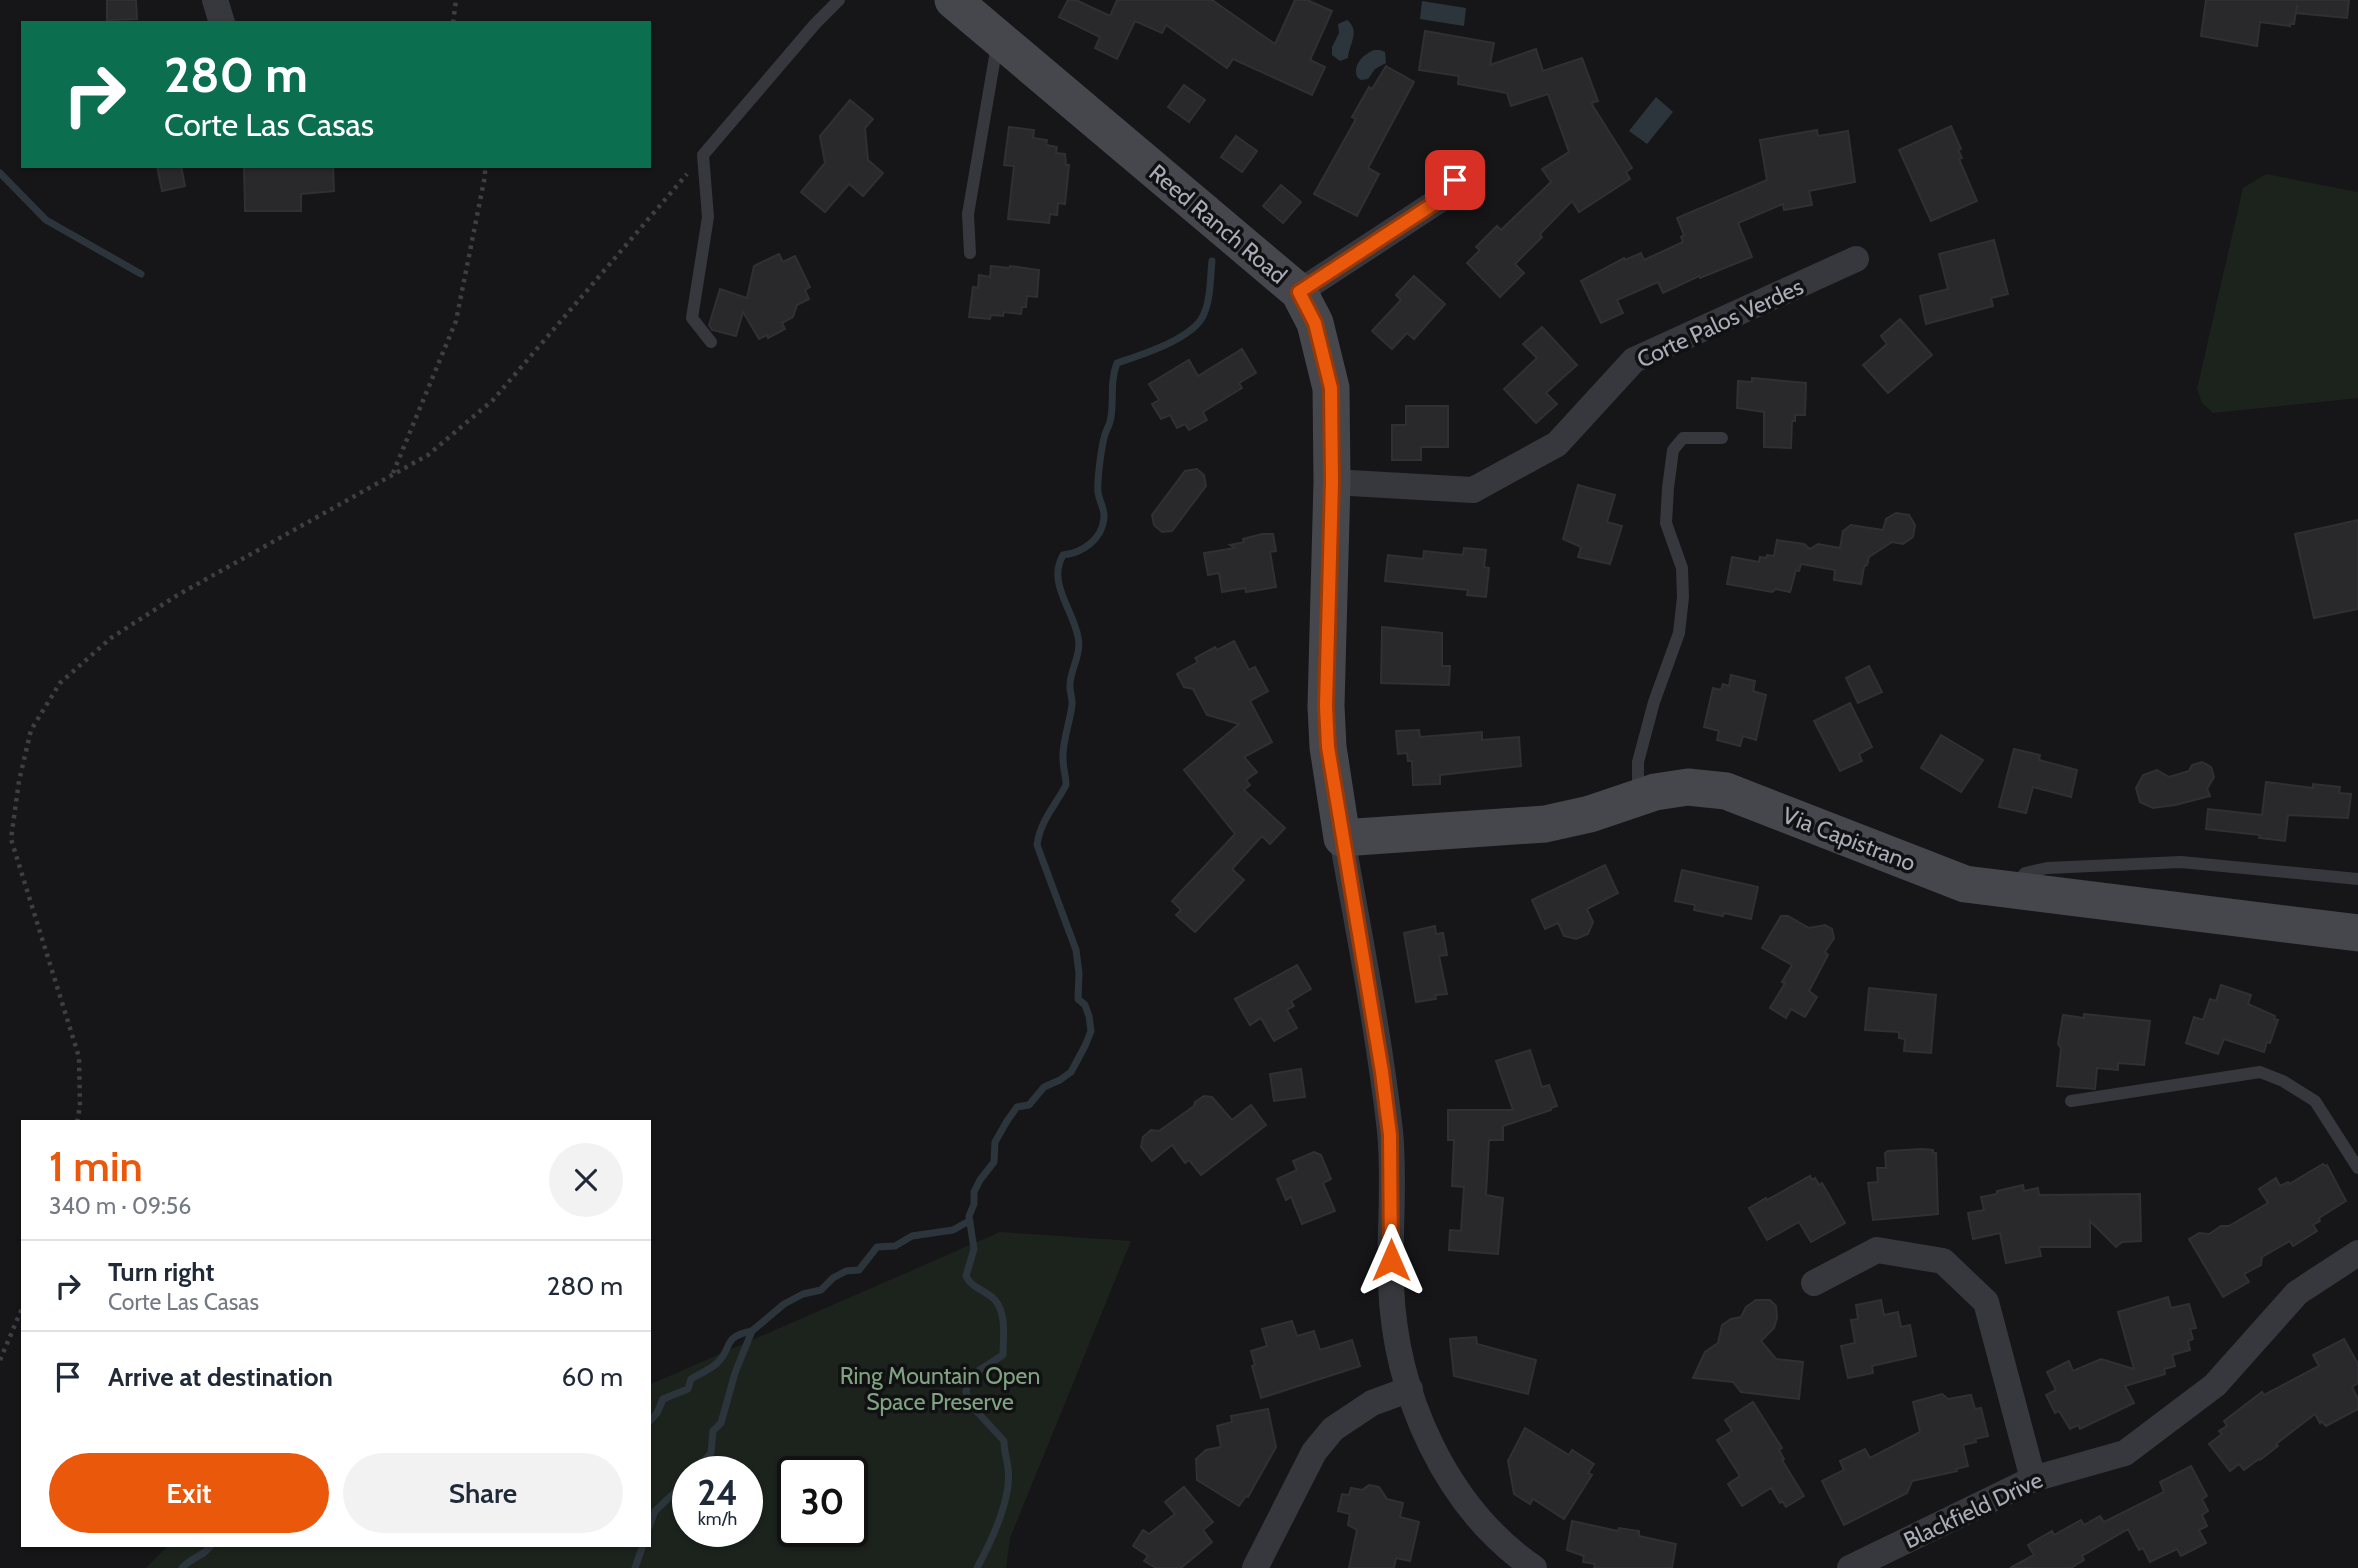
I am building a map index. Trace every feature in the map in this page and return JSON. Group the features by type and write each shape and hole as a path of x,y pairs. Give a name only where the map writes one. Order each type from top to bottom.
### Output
{"street":[{"path":"215,0 221,21"},
{"name":"Reed Ranch Road","path":"953,0 1299,292 1315,323 1331,388 1332,482 1326,706 1328,747 1390,1135 1394,1330 1409,1390 1425,1433 1443,1469 1491,1532 1534,1568"},
{"path":"1299,292 1444,197 1466,163"},
{"name":"Corte Palos Verdes","path":"1332,482 1474,490 1557,444 1634,360 1856,259"},
{"name":"Via Capistrano","path":"1342,838 1545,824 1590,814 1655,792 1688,787 1726,791 1965,884 2358,933"},
{"path":"1814,1283 1877,1250 1943,1261 1986,1303 2033,1479"},
{"name":"Blackfield Drive","path":"1850,1568 2033,1479 2125,1453 2215,1385 2297,1293 2358,1253"},
{"path":"1255,1567 1314,1452 1333,1429 1372,1403 1409,1390"}],"lane":[{"path":"711,342 692,318 708,217 703,155 815,24 839,0"},
{"path":"970,253 968,214 999,38"},
{"path":"1638,799 1638,761 1654,702 1679,633 1683,597 1682,568 1666,523 1673,450 1683,438 1722,438"},
{"path":"2011,890 2025,873 2047,868 2181,862 2358,878"},
{"path":"2071,1101 2260,1072 2283,1081 2315,1101 2358,1168"}],"path":[{"path":"453,21 456,0"},
{"path":"78,1120 79,1057 11,838 19,780 31,730 60,683 111,638 176,596 428,455 493,400 703,155"},
{"path":"393,474 456,321 481,200 485,168"},
{"path":"0,1360 21,1311"}],"green space":[{"path":"2266,174 2357,192 2358,188 2358,398 2213,413 2202,403 2197,389 2243,188"},
{"name":"Ring Mountain Open Space Preserve","path":"1000,1232 1131,1241 1010,1538 1006,1568 146,1568 167,1547 651,1547 651,1384"}],"shaded area":[{"path":"1422,1 1466,8 1464,26 1420,19"},
{"path":"1347,20 1354,33 1348,58 1340,61 1332,55 1332,47 1339,33 1338,24"},
{"path":"1374,50 1385,52 1386,63 1375,69 1368,79 1361,80 1357,77 1356,68 1363,57"},
{"path":"1656,97 1673,112 1647,144 1629,131"}],"building":[{"path":"107,0 136,0 137,19 107,20"},
{"path":"1068,0 1076,0 1110,16 1117,0 1212,0 1275,44 1295,0 1307,0 1332,11 1310,60 1325,67 1312,95 1233,59 1227,68 1166,25 1162,33 1135,21 1117,59 1095,48 1100,37 1059,17"},
{"path":"2206,0 2349,0 2347,18 2296,13 2297,5 2294,24 2290,26 2260,22 2257,46 2201,36"},
{"path":"1425,31 1494,43 1490,65 1536,49 1543,71 1582,58 1598,101 1591,103 1632,168 1626,172 1630,179 1579,212 1572,201 1515,264 1524,273 1500,297 1467,263 1480,250 1476,247 1497,226 1501,230 1551,182 1542,169 1569,152 1548,94 1511,106 1507,93 1458,84 1459,76 1419,70"},
{"path":"1386,66 1414,82 1368,168 1379,174 1357,216 1314,194 1356,119 1352,117 1369,87 1372,89"},
{"path":"1184,85 1205,100 1189,122 1168,107"},
{"path":"850,100 873,119 865,128 868,160 883,173 863,196 849,184 825,212 801,192 825,163 820,136"},
{"path":"1951,126 1961,149 1958,150 1962,158 1959,159 1977,201 1931,221 1899,150"},
{"path":"1009,127 1034,130 1033,138 1047,140 1046,145 1057,147 1056,153 1065,154 1066,165 1069,165 1065,204 1058,203 1057,215 1050,214 1049,223 1008,219 1014,166 1004,165"},
{"path":"1817,130 1818,136 1848,131 1855,182 1809,191 1812,205 1784,210 1783,204 1738,223 1752,257 1700,278 1699,276 1663,293 1658,282 1617,300 1623,313 1601,323 1581,281 1624,258 1625,260 1641,253 1644,260 1683,242 1681,237 1684,235 1677,218 1767,180 1760,140"},
{"path":"1236,136 1257,151 1242,172 1221,157"},
{"path":"157,168 181,168 185,186 162,191"},
{"path":"244,168 333,168 334,191 301,194 301,211 245,211"},
{"path":"1281,185 1301,202 1283,223 1263,206"},
{"path":"1994,240 2008,294 1991,298 1993,306 1926,324 1920,296 1948,289 1939,254"},
{"path":"779,254 783,262 795,256 810,287 805,290 809,299 797,305 793,317 782,323 785,329 768,338 767,335 759,339 743,312 736,336 712,330 709,325 720,289 747,298 754,266"},
{"path":"991,266 1039,270 1037,297 1027,296 1026,307 1022,307 1021,314 1004,312 1003,316 991,315 990,319 969,317 973,287 978,288 979,275 990,277"},
{"path":"1414,276 1445,304 1414,339 1407,333 1392,349 1372,331 1401,300 1396,295"},
{"path":"1900,319 1932,355 1888,393 1863,365 1887,344 1881,336"},
{"path":"1542,327 1577,365 1546,393 1557,404 1536,423 1504,389 1537,358 1523,344"},
{"path":"1242,349 1256,373 1239,383 1242,388 1203,412 1207,420 1189,430 1185,424 1177,428 1170,415 1161,419 1152,404 1159,400 1149,384 1189,360 1198,376"},
{"path":"1752,378 1806,383 1805,415 1795,415 1795,421 1792,421 1791,448 1764,447 1764,412 1737,408 1738,381 1752,382"},
{"path":"1406,406 1448,406 1448,447 1421,447 1421,460 1392,460 1392,425 1406,425"},
{"path":"1197,469 1204,475 1206,486 1172,531 1162,532 1154,525 1152,515 1185,471"},
{"path":"1578,485 1615,495 1607,522 1622,526 1610,564 1578,557 1581,547 1563,539"},
{"path":"1896,513 1909,515 1915,525 1913,537 1903,544 1892,542 1869,557 1861,584 1834,580 1835,570 1801,564 1799,571 1796,570 1790,592 1776,589 1772,592 1727,584 1732,557 1759,562 1760,557 1774,556 1777,540 1804,544 1810,549 1818,544 1840,548 1843,531 1851,525 1883,530 1886,519"},
{"path":"2358,520 2358,609 2314,618 2295,534"},
{"path":"1262,534 1273,534 1276,551 1270,552 1276,587 1246,592 1245,588 1222,592 1219,573 1208,575 1204,553 1235,548 1230,545"},
{"path":"1464,548 1486,550 1484,567 1489,568 1486,597 1467,595 1468,590 1385,581 1388,555 1423,559 1424,551 1463,555"},
{"path":"1382,627 1442,633 1442,666 1450,666 1449,685 1381,683"},
{"path":"1234,641 1249,670 1255,667 1268,691 1250,701 1272,742 1244,757 1257,772 1246,780 1250,785 1244,790 1285,828 1270,844 1262,836 1232,869 1244,880 1195,932 1176,915 1181,910 1172,901 1235,834 1184,770 1239,724 1207,715 1193,689 1184,687 1177,674 1198,662 1195,658"},
{"path":"1869,666 1882,692 1858,703 1846,678"},
{"path":"1731,675 1755,681 1753,691 1766,695 1756,740 1743,736 1740,746 1717,740 1719,731 1704,727 1713,688 1721,690 1723,684 1729,686"},
{"path":"1850,703 1872,747 1859,754 1862,761 1840,771 1814,721"},
{"path":"1419,730 1420,737 1482,732 1482,740 1519,737 1521,766 1440,775 1440,784 1413,785 1412,761 1408,761 1407,753 1398,754 1396,731"},
{"path":"1941,735 1983,760 1961,792 1921,768"},
{"path":"2014,749 2040,755 2039,760 2077,770 2071,797 2033,787 2026,813 1999,807"},
{"path":"2202,762 2211,767 2214,777 2207,789 2210,796 2153,808 2140,802 2136,788 2143,775 2157,770 2169,777 2189,771 2192,765"},
{"path":"2266,782 2313,788 2313,784 2340,787 2339,793 2351,794 2348,818 2288,815 2285,841 2259,838 2260,835 2206,829 2208,809 2262,815"},
{"path":"1605,865 1618,893 1587,909 1593,922 1588,934 1576,939 1564,936 1558,923 1545,929 1532,900"},
{"path":"1682,870 1758,887 1751,919 1694,910 1695,905 1675,901"},
{"path":"1781,916 1788,916 1809,928 1825,925 1832,929 1834,938 1825,952 1828,955 1809,991 1817,997 1805,1017 1791,1009 1786,1018 1770,1008 1792,965 1762,948"},
{"path":"1435,926 1436,934 1443,933 1447,955 1439,956 1447,994 1416,1002 1404,933"},
{"path":"1297,965 1311,989 1291,1001 1294,1006 1287,1010 1297,1028 1274,1041 1261,1018 1250,1025 1235,999"},
{"path":"2221,985 2251,995 2248,1004 2275,1016 2274,1019 2278,1020 2264,1052 2224,1039 2218,1054 2186,1043 2194,1017 2203,1020 2210,999 2216,1001"},
{"path":"1869,988 1936,995 1931,1053 1904,1051 1905,1039 1899,1038 1899,1032 1865,1030"},
{"path":"2084,1014 2150,1021 2144,1065 2118,1063 2118,1070 2097,1068 2095,1089 2057,1086 2061,1048 2058,1044 2063,1015 2084,1018"},
{"path":"1530,1050 1542,1087 1549,1085 1557,1106 1503,1126 1503,1140 1489,1140 1486,1195 1503,1198 1498,1254 1449,1250 1450,1230 1461,1231 1464,1187 1452,1186 1454,1140 1448,1140 1448,1110 1513,1110 1496,1061"},
{"path":"1301,1069 1305,1097 1274,1101 1270,1074"},
{"path":"1204,1096 1212,1097 1232,1120 1251,1105 1266,1125 1201,1175 1189,1160 1185,1163 1172,1145 1152,1161 1141,1147 1143,1137 1151,1130 1159,1131"},
{"path":"1922,1149 1936,1153 1938,1214 1873,1220 1868,1183 1878,1182 1877,1168 1886,1168 1885,1153"},
{"path":"1314,1152 1321,1155 1331,1179 1323,1183 1335,1211 1302,1224 1291,1197 1286,1200 1277,1179 1297,1170 1293,1161"},
{"path":"2323,1164 2327,1165 2346,1201 2319,1218 2320,1221 2313,1225 2317,1231 2293,1246 2290,1241 2262,1257 2261,1265 2244,1274 2249,1282 2223,1297 2189,1239 2199,1233 2209,1234 2221,1226 2229,1226 2268,1203 2259,1189 2276,1178 2280,1186 2288,1182 2289,1184"},
{"path":"1810,1176 1812,1180 1815,1178 1819,1185 1822,1183 1845,1223 1811,1242 1799,1222 1767,1240 1749,1208"},
{"path":"2023,1185 2024,1191 2038,1188 2039,1195 2140,1194 2141,1241 2122,1242 2116,1247 2090,1221 2090,1247 2039,1247 2041,1256 2006,1263 2000,1233 1973,1239 1968,1213 1984,1210 1981,1197"},
{"path":"2168,1297 2171,1308 2189,1304 2196,1328 2190,1329 2193,1339 2188,1341 2190,1350 2172,1355 2175,1366 2164,1369 2165,1374 2125,1386 2134,1403 2080,1429 2078,1425 2070,1429 2059,1411 2055,1413 2046,1395 2056,1390 2047,1372 2069,1361 2073,1371 2101,1359 2134,1369 2118,1312"},
{"path":"1756,1300 1770,1300 1776,1306 1774,1328 1761,1341 1776,1359 1803,1362 1799,1399 1741,1392 1733,1382 1693,1378 1705,1352 1718,1343 1722,1325 1741,1317 1746,1307"},
{"path":"1881,1300 1884,1315 1898,1312 1901,1327 1910,1325 1916,1356 1872,1366 1873,1373 1848,1378 1841,1346 1855,1343 1851,1320 1858,1319 1856,1305"},
{"path":"1292,1321 1297,1336 1314,1331 1320,1350 1352,1340 1360,1366 1261,1398 1252,1366 1255,1365 1251,1351 1267,1346 1262,1329"},
{"path":"1476,1337 1477,1344 1536,1360 1528,1394 1454,1376 1450,1339"},
{"path":"2344,1339 2358,1364 2358,1383 2352,1387 2358,1399 2358,1409 2326,1426 2321,1421 2320,1423 2315,1414 2260,1460 2244,1470 2239,1464 2230,1471 2209,1444 2222,1434 2219,1431 2227,1426 2224,1421 2262,1392 2264,1395 2319,1366 2313,1355"},
{"path":"1942,1394 1948,1399 1971,1395 1975,1409 1981,1408 1988,1436 1963,1445 1968,1466 1912,1481 1907,1493 1844,1525 1822,1481 1844,1470 1840,1461 1865,1449 1870,1458 1920,1432 1913,1402"},
{"path":"1753,1402 1782,1448 1779,1450 1784,1459 1782,1460 1804,1496 1786,1507 1782,1501 1780,1503 1771,1488 1742,1506 1728,1484 1740,1476 1717,1440 1732,1431 1725,1420"},
{"path":"1268,1409 1276,1447 1248,1497 1246,1496 1239,1506 1197,1480 1196,1459 1206,1450 1221,1447 1217,1426 1232,1422 1231,1416"},
{"path":"1525,1428 1569,1455 1572,1450 1594,1464 1588,1473 1592,1475 1564,1519 1533,1499 1530,1504 1514,1494 1508,1461"},
{"path":"2191,1466 2207,1496 2202,1499 2208,1511 2202,1515 2207,1526 2199,1530 2206,1543 2181,1556 2177,1549 2150,1562 2143,1548 2139,1550 2128,1529 2082,1556 2084,1560 2071,1568 2010,1568 2034,1555 2028,1545 2052,1531 2054,1535 2081,1520 2084,1525 2100,1516 2104,1522 2164,1492 2160,1482"},
{"path":"1369,1485 1379,1487 1387,1499 1403,1503 1400,1517 1419,1522 1410,1561 1396,1558 1394,1568 1349,1568 1357,1530 1348,1525 1350,1514 1338,1511 1342,1494 1349,1495 1351,1488 1362,1490"},
{"path":"1184,1487 1213,1522 1203,1530 1212,1542 1181,1568 1156,1568 1144,1561 1148,1556 1133,1546 1143,1530 1149,1534 1175,1514 1165,1502"},
{"path":"1572,1521 1618,1531 1619,1528 1639,1531 1639,1536 1676,1544 1672,1568 1594,1568 1595,1564 1583,1562 1584,1556 1567,1550"}],"waterway":[{"path":"0,173 46,220 141,274"},
{"path":"977,1568 1004,1506 1008,1468 1004,1441 969,1403 966,1391 970,1376 1003,1355 1004,1326 999,1306 966,1276 974,1249 969,1216 974,1204 974,1192 994,1162 995,1142 1017,1107 1029,1105 1044,1087 1071,1072 1091,1031 1085,1005 1078,999 1076,950 1037,845 1045,821 1066,785 1063,752 1072,705 1071,678 1079,649 1075,627 1059,586 1059,565 1063,555 1090,544 1102,526 1104,515 1098,492 1099,473 1104,436 1110,422 1113,378 1117,363 1165,345 1197,324 1208,303 1212,261"},
{"path":"708,1456 713,1431 721,1423 735,1373 752,1331 784,1304 803,1294 821,1290 833,1278 846,1271 859,1270 877,1247 895,1246 912,1236 953,1230 969,1221"},
{"path":"651,1420 663,1399 688,1389 691,1379 721,1359 731,1340 752,1331"},
{"path":"651,1522 655,1511 672,1495"},
{"path":"182,1568 209,1547"},
{"path":"635,1568 642,1547"}],"route":[{"path":"1391,1260 1390,1135 1328,747 1326,706 1332,482 1331,388 1315,323 1299,292 1444,197 1455,180"}]}
